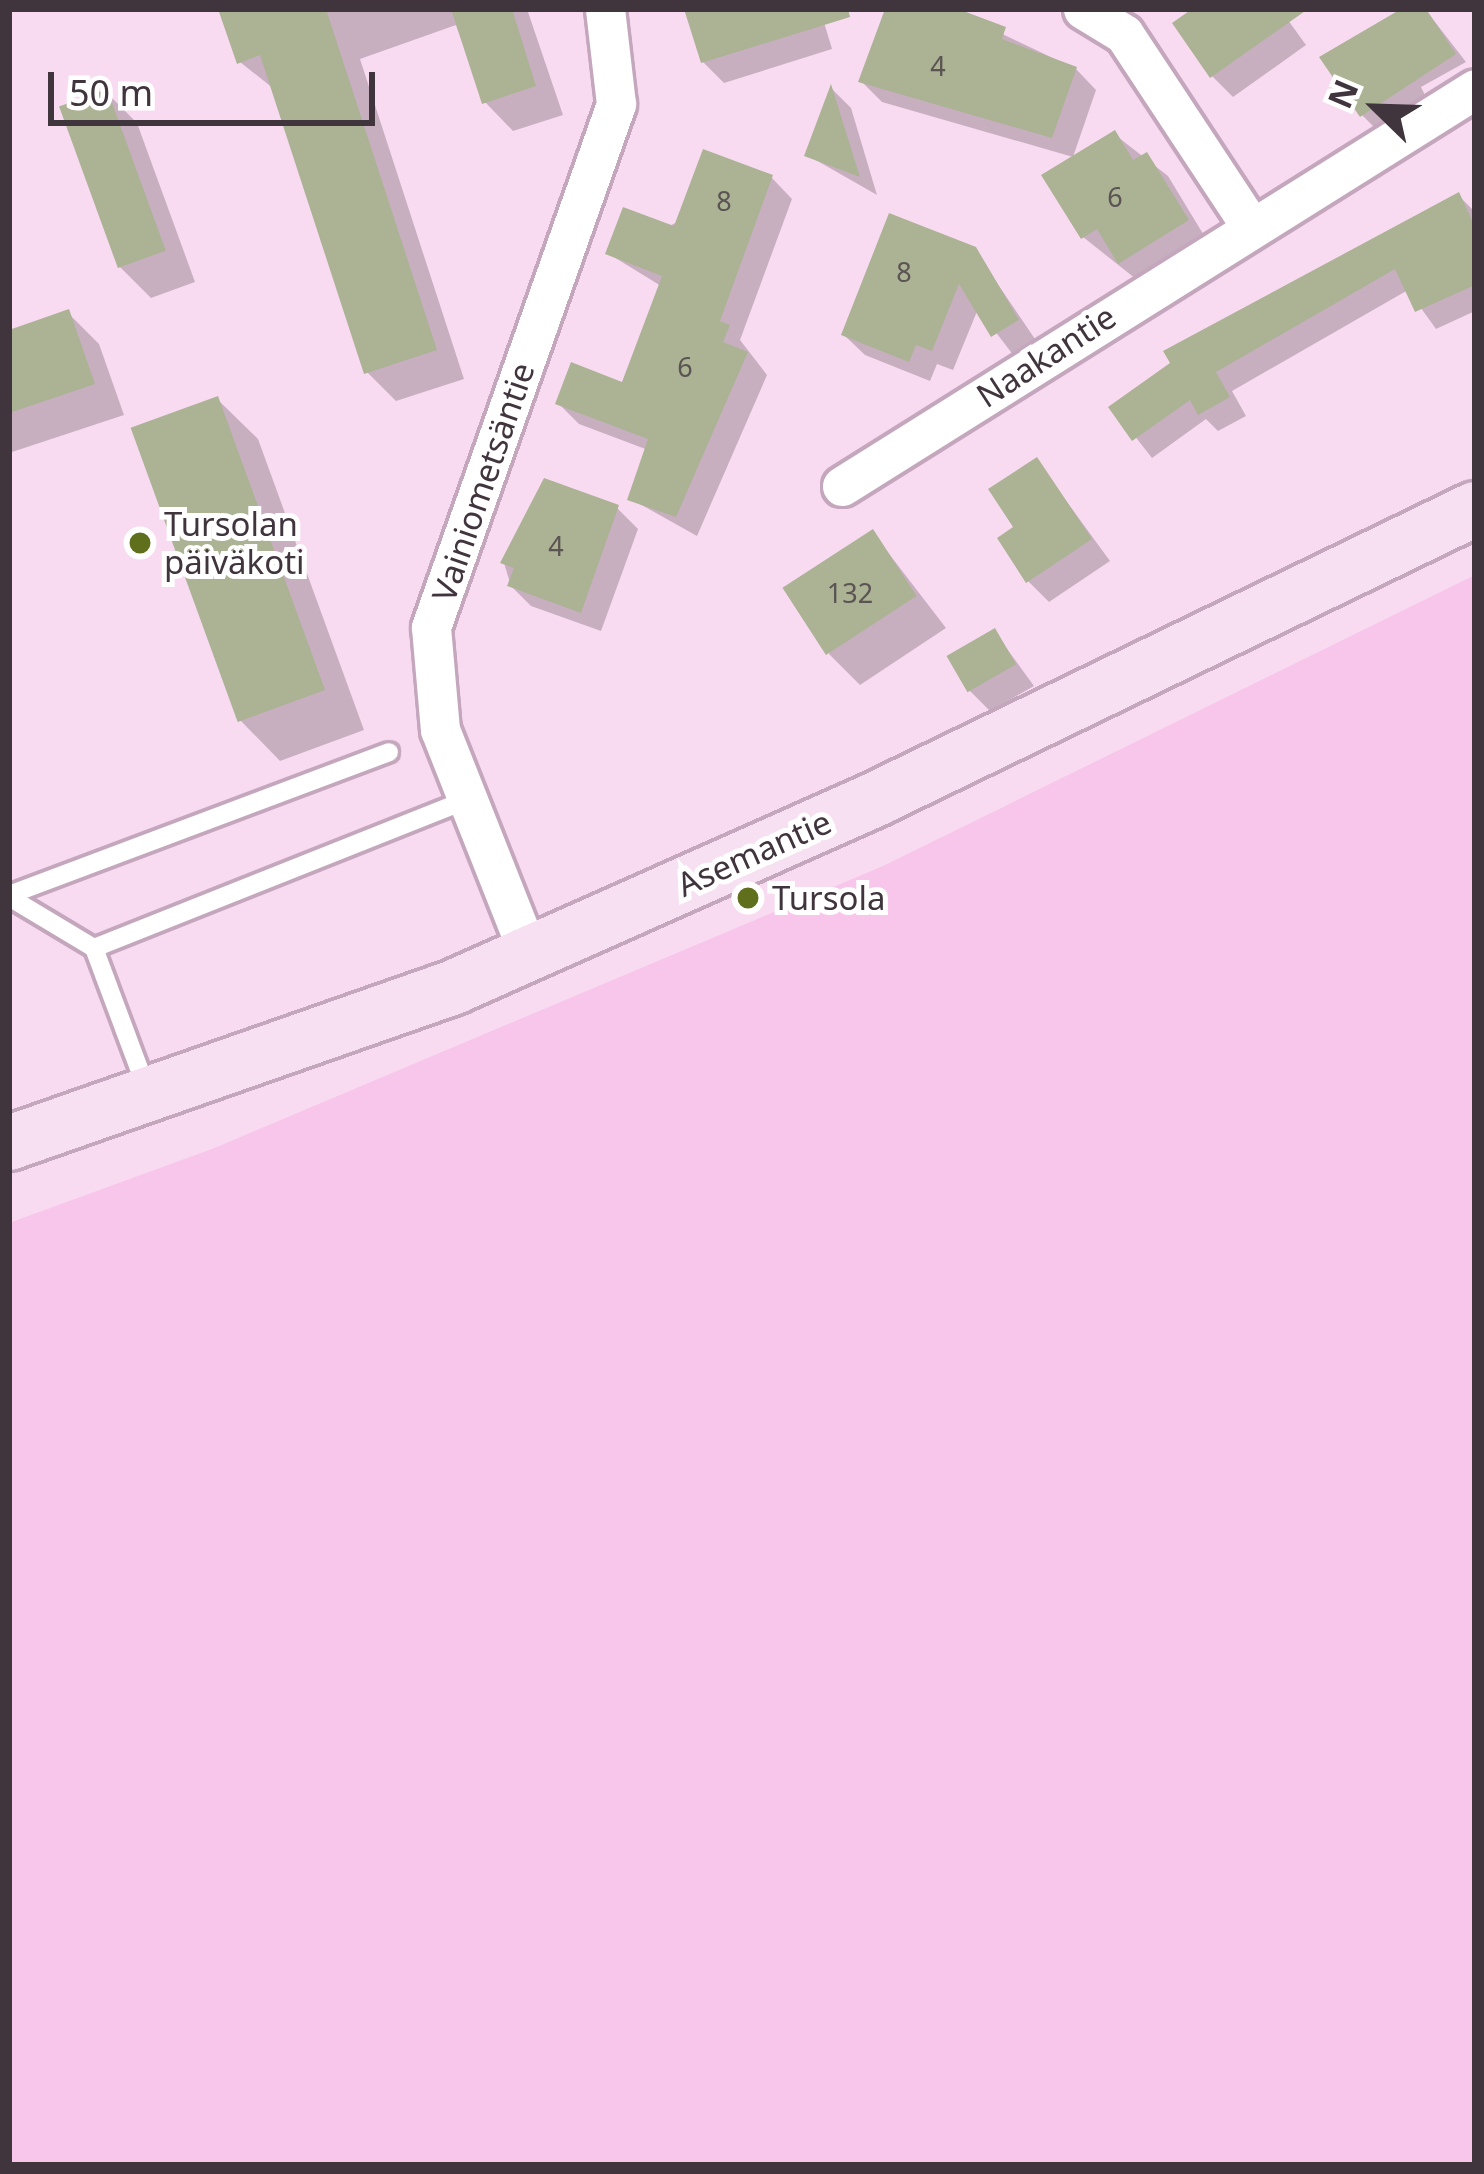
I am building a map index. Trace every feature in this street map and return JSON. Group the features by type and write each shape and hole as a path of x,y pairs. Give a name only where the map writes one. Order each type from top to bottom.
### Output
{"main road":[{"name":"Asemantie","path":"9,1143 528,952 878,798 1475,509"}],"street":[{"name":"Vainiometsäntie","path":"528,952 464,801 428,677 431,627 616,104 605,9"},
{"path":"1083,9 1124,34 1250,225"},
{"name":"Naakantie","path":"842,487 1250,225 1475,89"}],"lane":[{"path":"9,896 389,752"},
{"path":"94,948 464,801"},
{"path":"9,896 94,948 149,1094"}],"shaded area":[{"path":"1475,575 1475,2165 9,2165 9,1223 212,1149 883,866"}],"building":[{"path":"218,9 326,9 437,350 364,374 260,55 237,64"},
{"path":"451,9 512,9 536,86 482,104"},
{"path":"684,9 848,9 850,17 701,63"},
{"path":"885,9 958,9 1006,27 1002,39 1077,67 1052,138 858,82"},
{"path":"1192,9 1308,9 1210,78 1172,23"},
{"path":"1401,9 1426,9 1456,54 1360,117 1319,57"},
{"path":"831,84 860,177 804,156"},
{"path":"107,89 166,251 118,268 59,106"},
{"path":"1115,130 1133,160 1147,152 1189,220 1118,264 1097,229 1081,239 1041,175"},
{"path":"703,149 773,175 720,321 730,325 723,342 748,352 676,517 627,500 648,439 555,404 571,362 622,382 662,276 605,254 623,207 674,226"},
{"path":"1459,192 1475,227 1475,285 1415,312 1395,269 1216,372 1230,397 1198,415 1190,400 1132,441 1108,407 1170,363 1163,351"},
{"path":"889,213 976,247 1019,320 991,337 959,284 932,351 916,345 909,362 841,335"},
{"path":"69,309 95,384 9,413 9,330"},
{"path":"218,396 325,690 238,722 131,428"},
{"path":"1037,457 1092,539 1026,583 997,538 1013,527 988,489"},
{"path":"544,478 619,505 581,613 507,586 514,568 500,563"},
{"path":"873,529 917,596 826,655 782,588"},
{"path":"995,628 1016,664 968,692 947,656"}],"place":[{"name":"Tursolan päiväkoti","path":"140,543"},
{"name":"Tursola","path":"748,898"}]}
